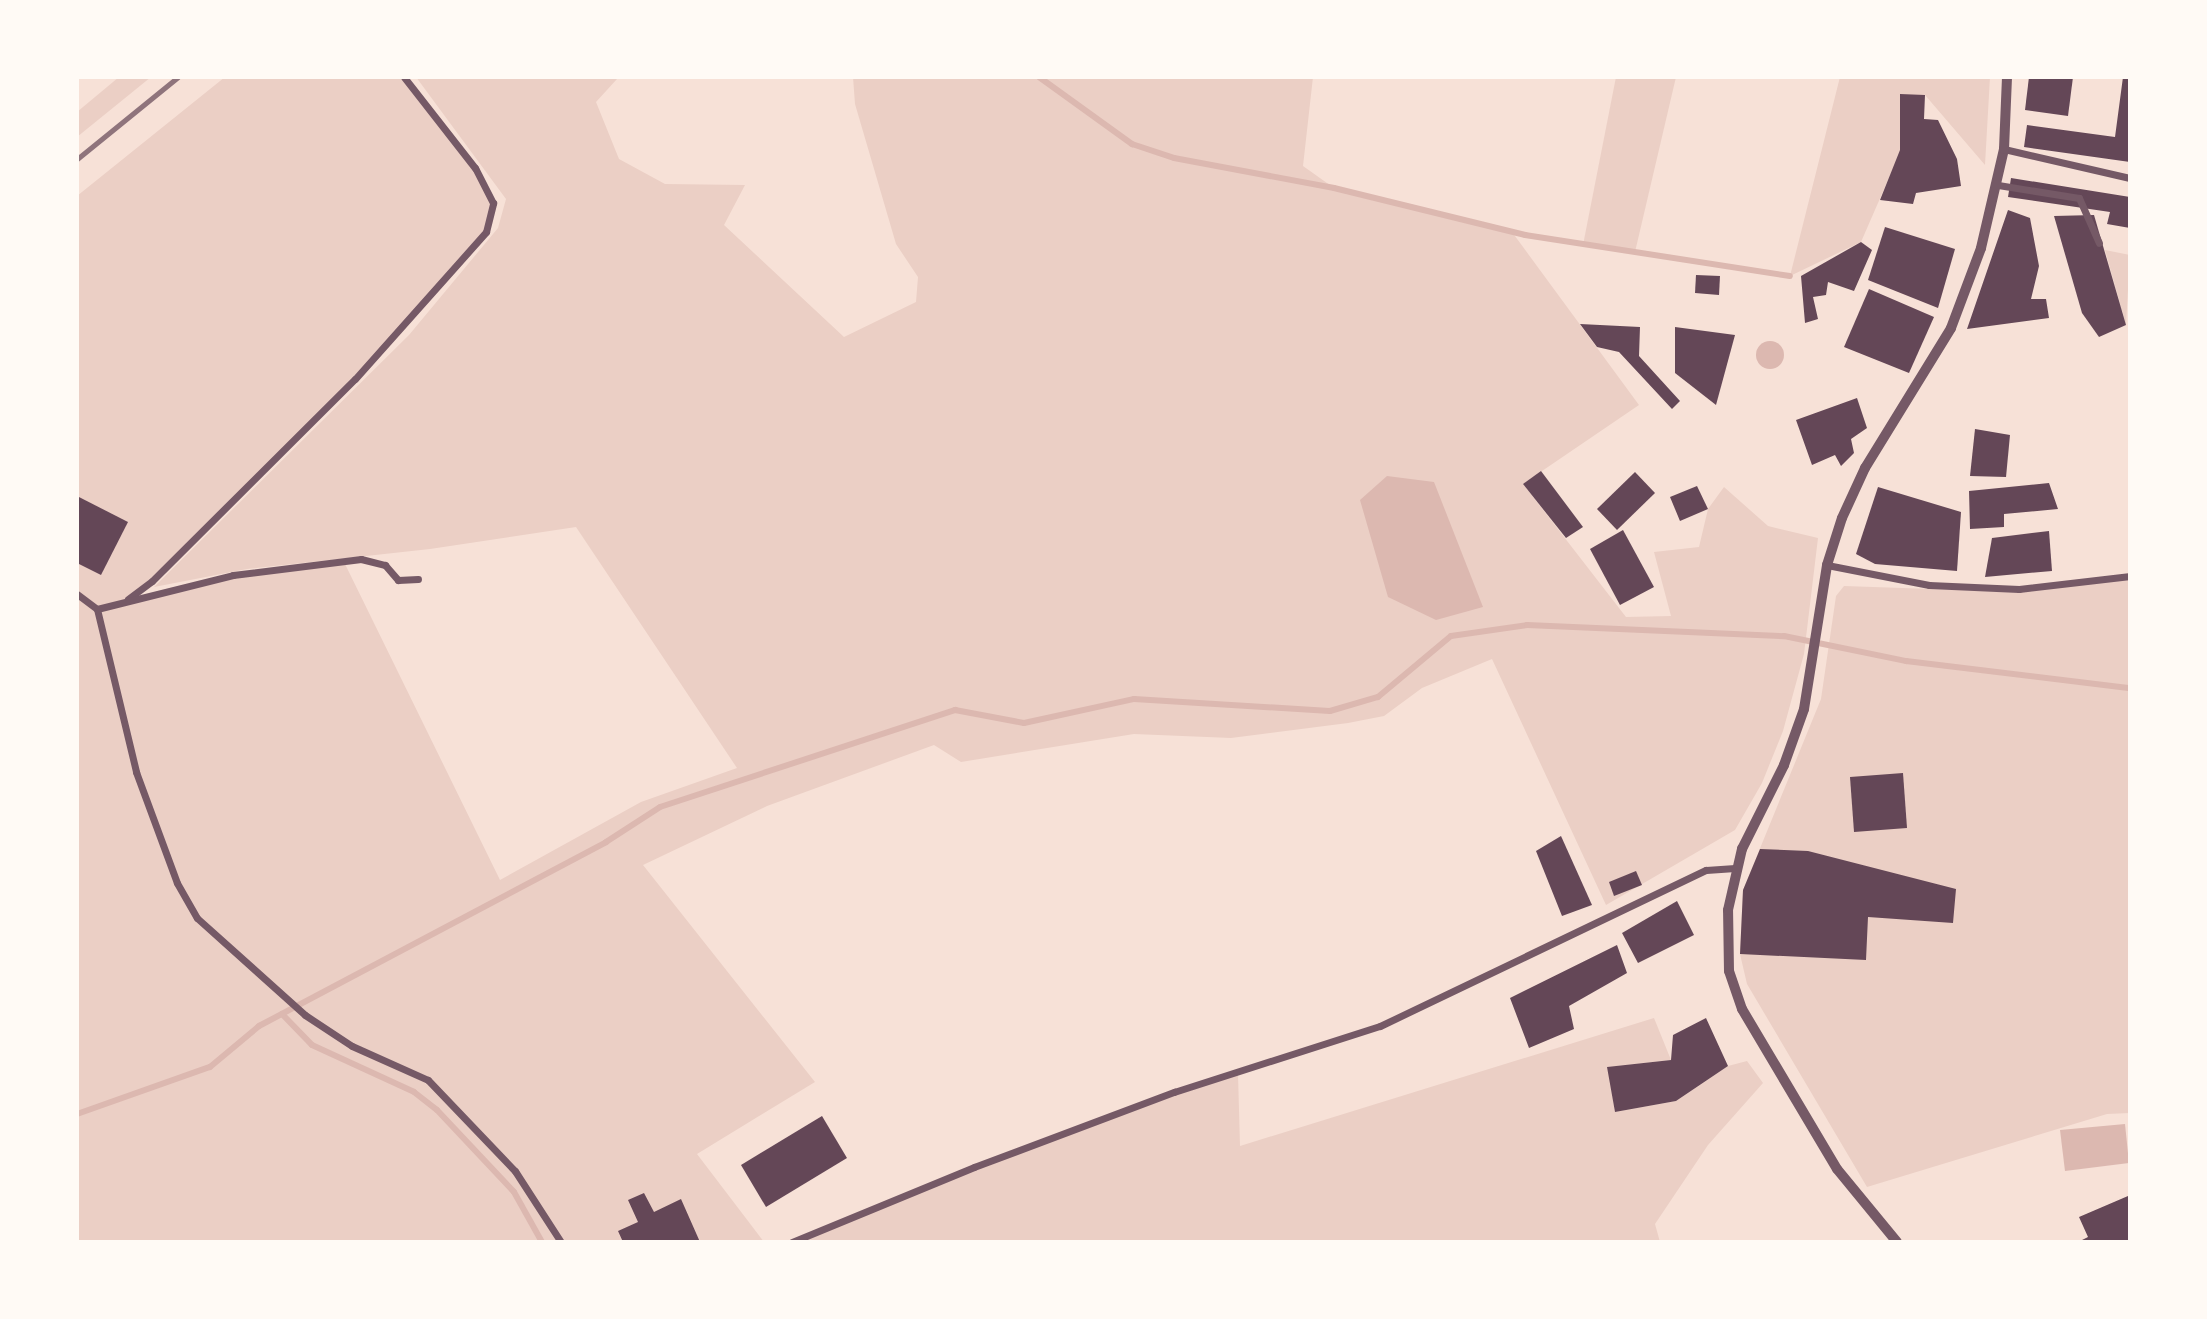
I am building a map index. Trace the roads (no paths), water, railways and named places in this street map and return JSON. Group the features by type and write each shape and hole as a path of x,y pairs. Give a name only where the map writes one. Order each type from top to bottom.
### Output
{"street":[{"path":"128,599 152,582 355,379 486,232 493,203 475,168 404,77"},
{"path":"1897,1242 1837,1169 1737,998 1727,953 1735,868 1796,734 1814,656 1827,565 1852,492 1951,328 1997,184 2004,149 2007,77"},
{"path":"2004,149 2130,178"},
{"path":"1997,184 2079,198 2098,243"},
{"path":"97,609 128,599 158,596 233,575 316,568 361,559 385,565 398,580 418,579"},
{"path":"1827,565 1929,585 2019,589 2130,576"},
{"path":"77,594 97,609 136,772 177,883 197,918 305,1014 352,1046 428,1080 515,1171 561,1242"},
{"path":"792,1242 1174,1092 1380,1026 1706,870 1735,868"}],"waterway":[{"path":"1039,77 1132,144 1174,158 1334,188 1525,235 1790,276"},
{"path":"77,1114 210,1067 259,1026 606,842 660,807 955,710 1024,723 1134,699 1330,711 1378,697 1451,636 1527,625 1784,636 1906,661 2130,688"},
{"path":"282,1014 312,1045 414,1092 437,1110 514,1192 542,1242"}],"railway":[{"path":"77,159 178,77"}]}
